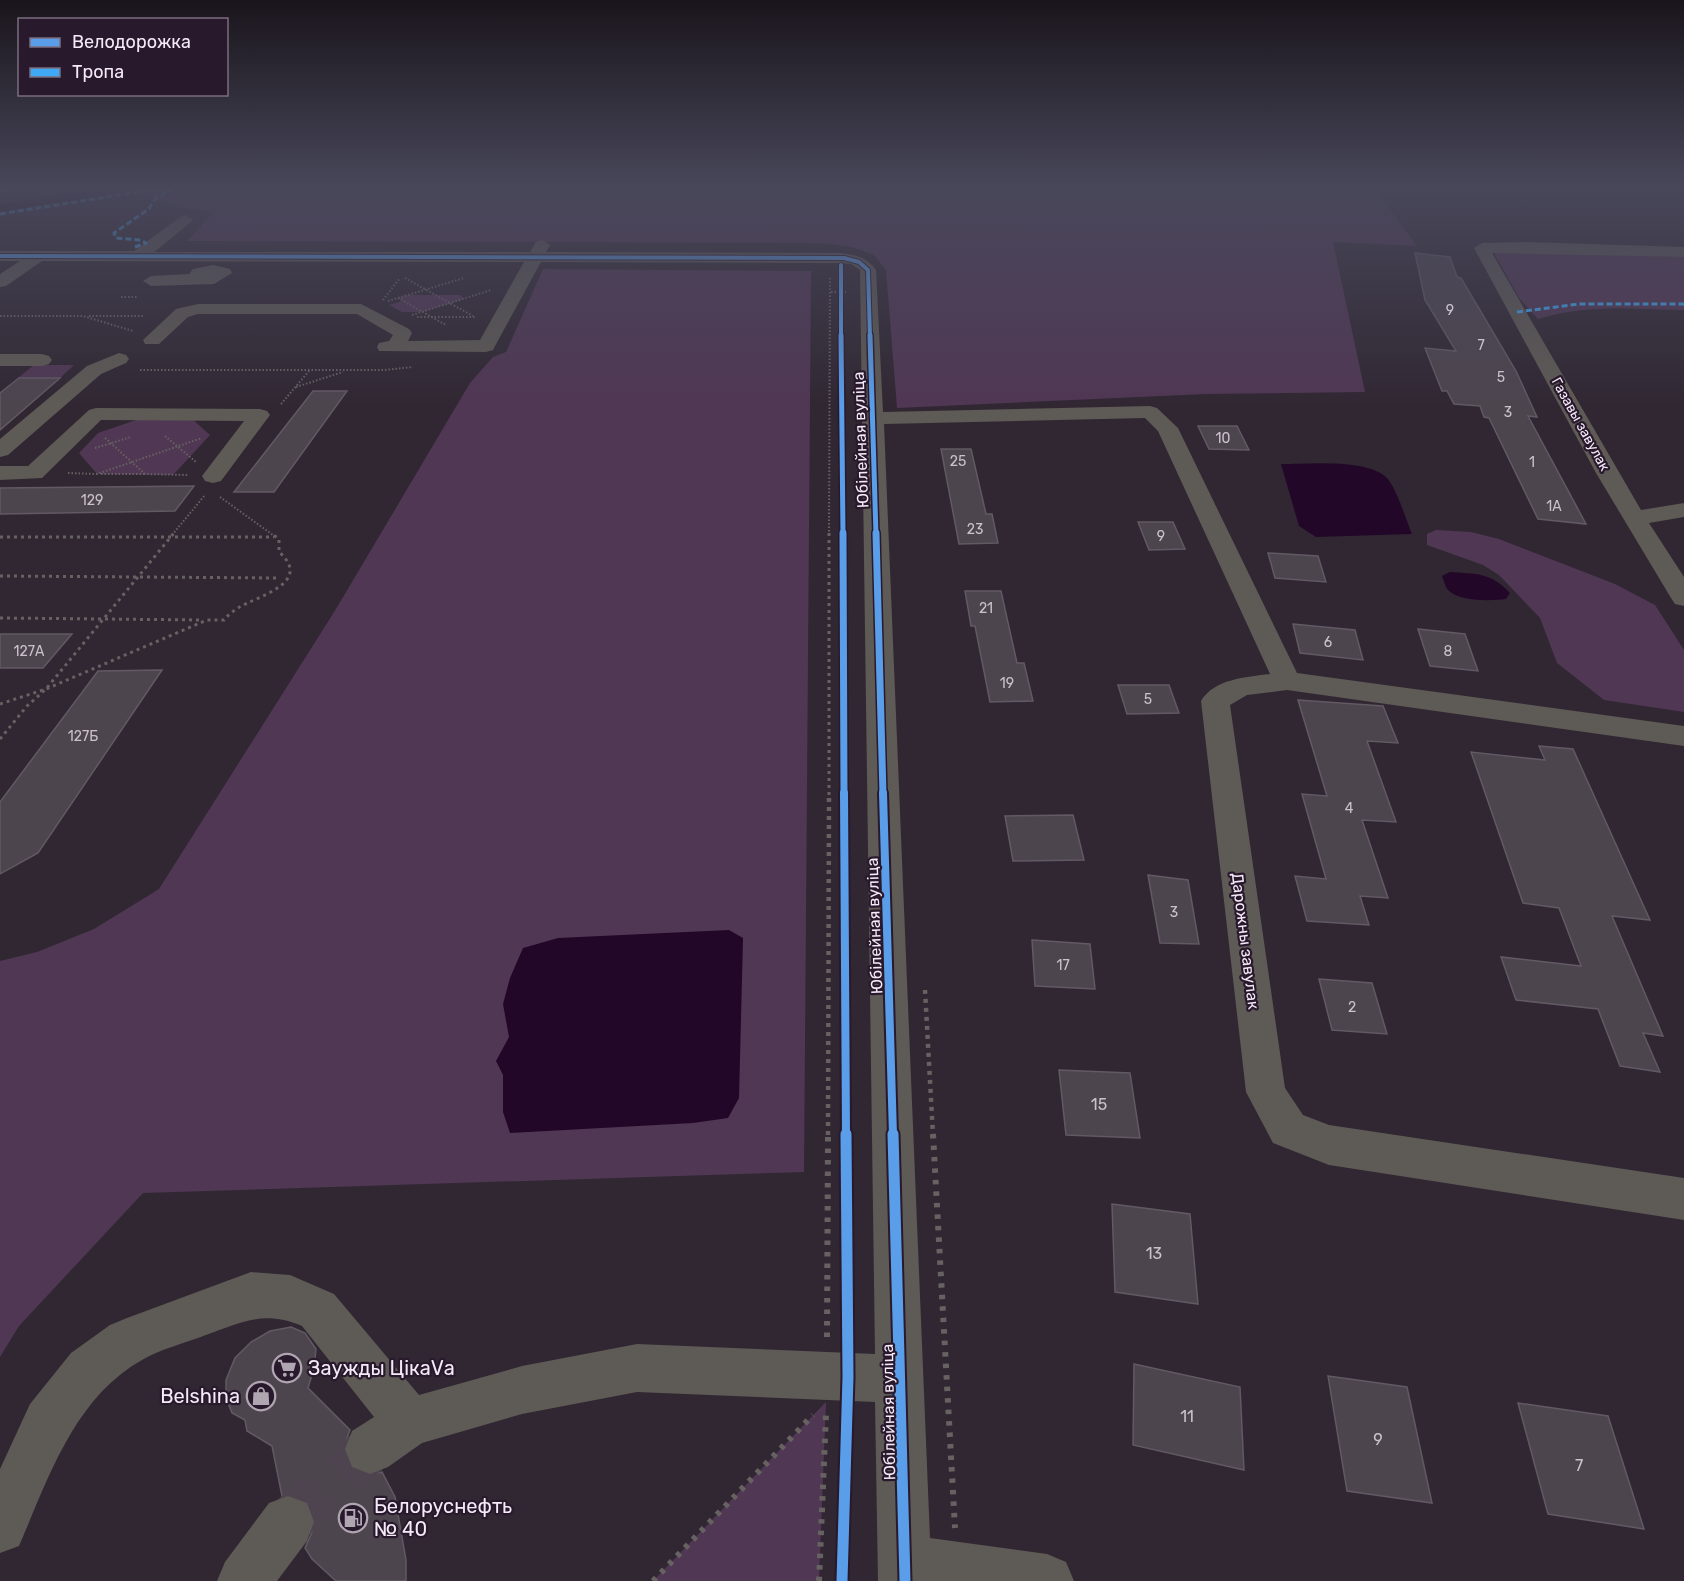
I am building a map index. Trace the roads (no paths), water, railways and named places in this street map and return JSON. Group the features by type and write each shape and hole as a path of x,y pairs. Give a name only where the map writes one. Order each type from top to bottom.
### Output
{"street":[{"path":"2,280 33,259"},
{"path":"153,340 177,316 198,309 361,309 403,333 391,347 486,346 535,259"},
{"name":"Юбілейная вуліца","path":"850,259 861,262 855,277 873,418 905,1572 1047,1581"},
{"name":"Газавы завулак","path":"1488,259 1607,473 1684,598"},
{"path":"151,281 181,281 195,278 209,280 227,274"},
{"path":"0,450 94,370 119,359"},
{"path":"0,360 42,360"},
{"path":"873,418 1150,412 1167,428 1287,681 1684,736"},
{"path":"0,473 40,468 96,414 258,417 211,482"},
{"path":"1635,518 1684,510"},
{"path":"1652,546 1684,549"},
{"name":"Дарожны завулак","path":"1287,681 1240,687 1215,701 1266,1092 1288,1129 1329,1145 1684,1199"},
{"path":"0,1527 48,1422 88,1371 127,1342 251,1295 290,1298 318,1310 410,1422"},
{"path":"370,1449 410,1422 522,1390 637,1368 823,1396 901,1379"},
{"path":"244,1581 288,1522"}],"tunnel":[{"path":"288,1522 370,1449"}],"place":[{"name":"Заужды ЦікаVа","path":"287,1368"},
{"name":"Belshina","path":"261,1396"},
{"name":"Белоруснефть № 40","path":"353,1518"}]}
